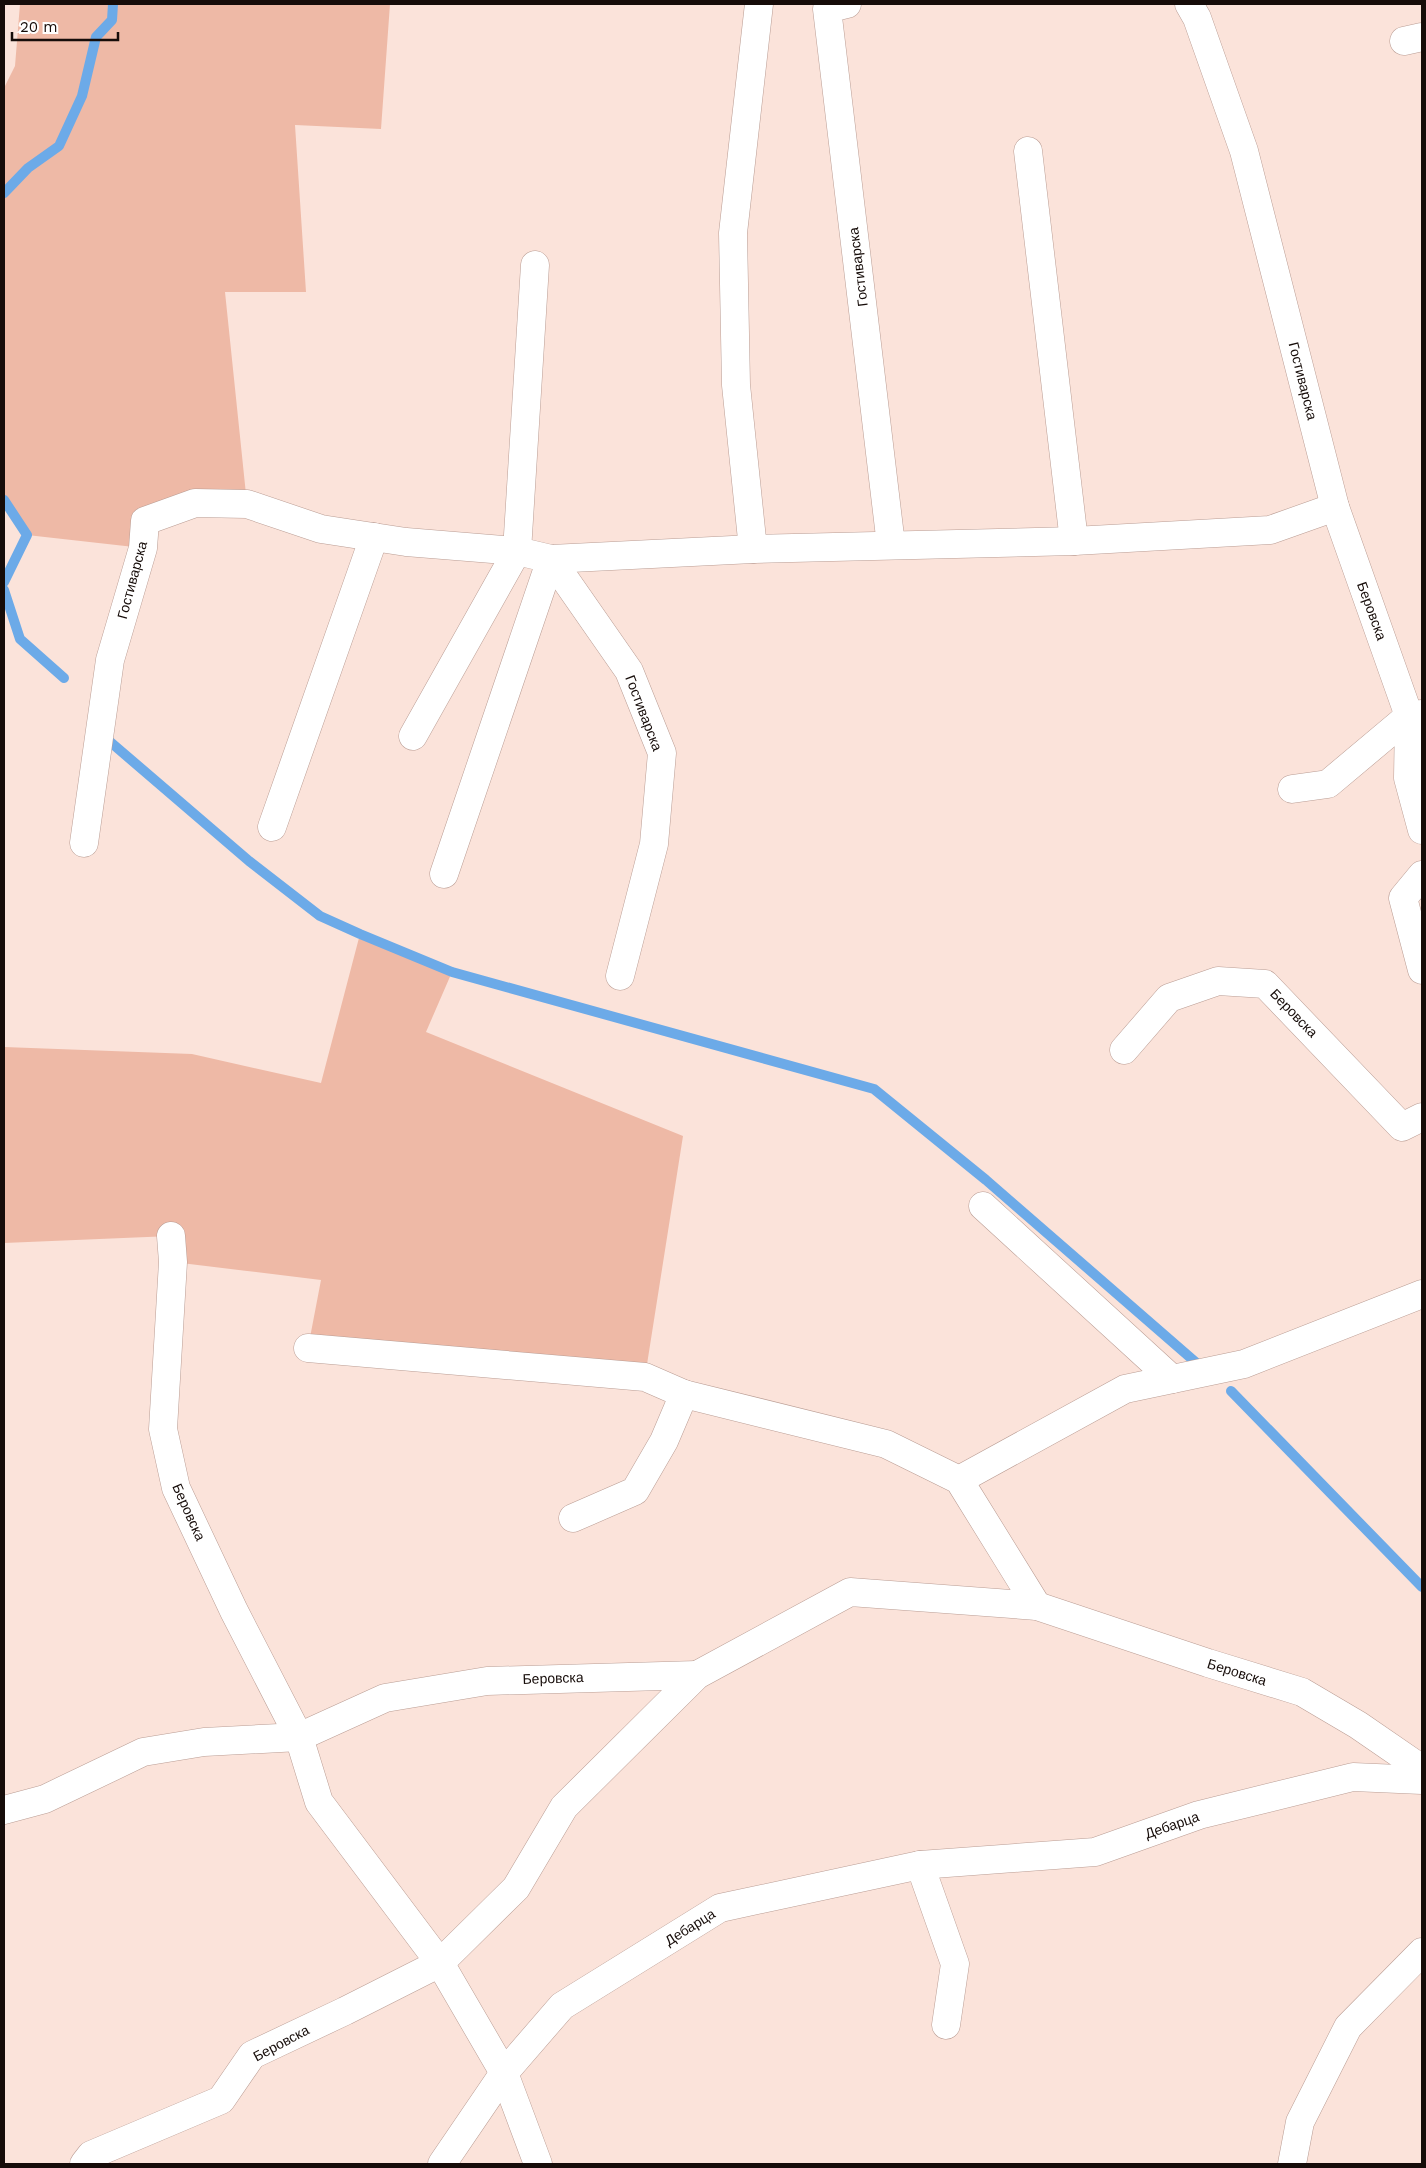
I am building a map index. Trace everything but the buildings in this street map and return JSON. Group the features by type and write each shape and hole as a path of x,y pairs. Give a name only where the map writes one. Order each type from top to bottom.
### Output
{"street":[{"path":"754,549 736,385 733,232 759,4"},
{"name":"Гостиварска","path":"846,4 827,9 891,545"},
{"name":"Гостиварска","path":"84,843 110,660 143,548 145,521 195,503 246,504 322,529 406,542 517,551 551,559 754,549 1074,541 1270,530 1335,507 1244,151 1196,18 1189,4"},
{"path":"1028,151 1074,541"},
{"path":"413,736 517,551 535,265"},
{"name":"Беровска","path":"1335,507 1416,715 1408,778 1422,830"},
{"path":"272,827 374,536"},
{"path":"444,874 551,559"},
{"name":"Гостиварска","path":"551,559 629,671 662,754 654,844 620,976"},
{"path":"1292,789 1328,784 1416,715"},
{"path":"1422,875 1403,898 1422,970"},
{"name":"Беровска","path":"1124,1050 1169,998 1218,981 1265,984 1402,1127 1422,1117"},
{"path":"983,1206 1172,1379"},
{"name":"Беровска","path":"171,1236 173,1262 163,1429 176,1488 234,1611 298,1737 319,1802 440,1963 504,2073"},
{"path":"959,1480 1125,1389 1244,1364 1422,1294"},
{"path":"308,1348 645,1377 684,1394 886,1444 959,1480 1037,1606"},
{"path":"573,1518 635,1491 664,1441 684,1394"},
{"name":"Беровска","path":"84,2164 91,2155 221,2100 252,2055 345,2012 440,1963 516,1888 564,1807 697,1675 850,1592 1037,1606 1302,1692 1358,1724 1422,1769"},
{"name":"Беровска","path":"4,1810 45,1799 143,1752 204,1742 298,1737 385,1698 487,1681 697,1675"},
{"name":"Дебарца","path":"442,2164 504,2073 562,2006 720,1908 920,1865 1095,1852 1199,1815 1353,1776 1422,1780"},
{"path":"920,1865 955,1964 946,2025"},
{"path":"1292,2164 1300,2122 1348,2027 1422,1952"},
{"path":"504,2073 538,2164"}],"shaded area":[{"path":"20,4 390,4 381,129 295,125 306,292 225,292 247,504 145,521 143,548 27,535 4,500 4,88 15,66"},
{"path":"360,934 452,972 426,1032 683,1136 645,1377 308,1348 321,1280 173,1262 171,1236 4,1243 4,1047 192,1054 321,1083"}],"waterway":[{"path":"4,193 28,168 59,146 82,96 96,37 112,20 113,4"},
{"path":"4,500 27,535 4,582"},
{"path":"4,590 20,639 64,678"},
{"path":"108,740 249,861 320,916 452,972 874,1089 986,1180 1200,1366"},
{"path":"1231,1391 1422,1587"}]}
